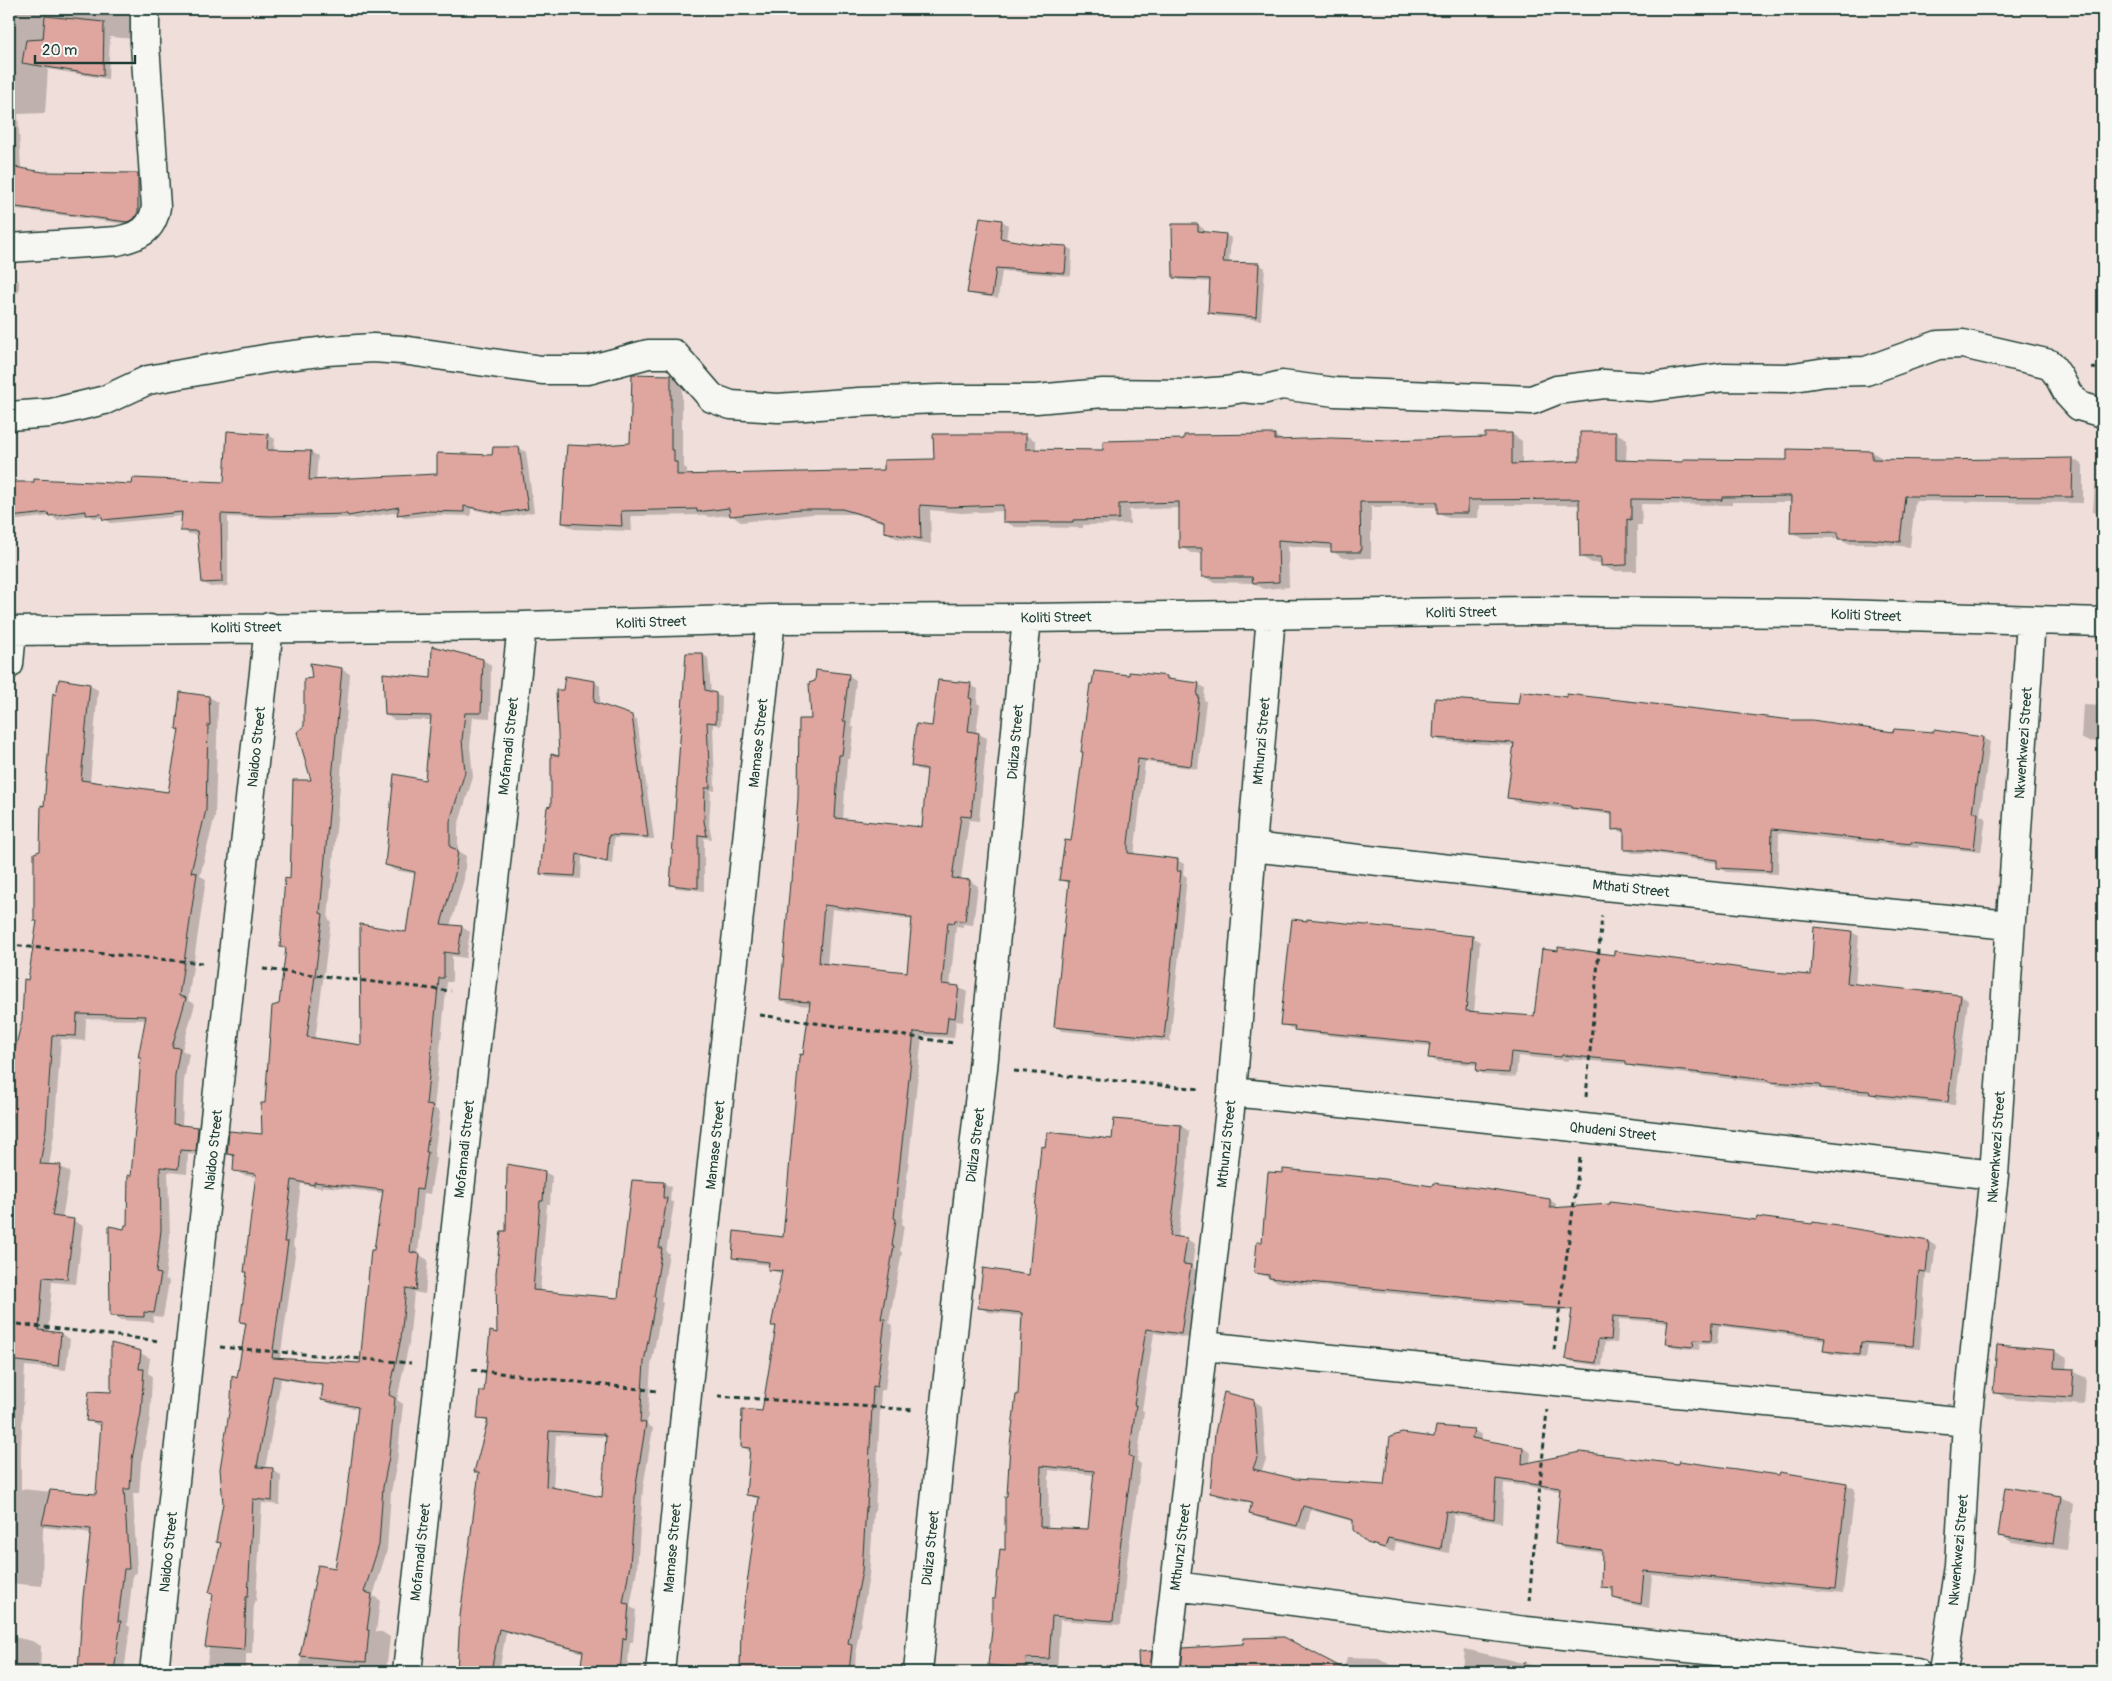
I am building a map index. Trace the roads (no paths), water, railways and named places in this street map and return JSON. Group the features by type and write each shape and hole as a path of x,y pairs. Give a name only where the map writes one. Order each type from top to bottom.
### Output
{"street":[{"path":"9,248 117,242 133,238 144,232 154,220 156,207 145,44 145,9"},
{"path":"9,416 51,414 106,400 148,380 204,369 270,358 373,348 402,350 542,370 588,370 648,354 674,354 712,398 731,405 778,408 859,402 1036,399 1103,392 1185,394 1243,388 1262,390 1282,385 1335,392 1532,400 1557,390 1604,384 1651,387 1724,377 1786,378 1826,372 1866,371 1938,346 1963,344 2050,364 2060,377 2068,394 2079,406 2103,413"},
{"name":"Koliti Street","path":"10,631 522,626 771,618 1027,618 1530,611 1805,613 2103,622"},
{"name":"Mthunzi Street","path":"1165,1672 1232,1092 1271,615"},
{"name":"Mamase Street","path":"660,1672 687,1394 771,618"},
{"name":"Didiza Street","path":"918,1672 944,1412 984,1058 1027,618"},
{"name":"Nkwenkwezi Street","path":"1943,1672 1959,1565 1967,1422 1994,1175 2031,620"},
{"name":"Mofamadi Street","path":"407,1672 522,626"},
{"name":"Naidoo Street","path":"154,1672 270,627"},
{"path":"9,664 10,631"},
{"name":"Mthati Street","path":"1252,848 1604,886 2010,925"},
{"name":"Qhudeni Street","path":"1232,1092 1584,1128 1994,1175"},
{"path":"1203,1346 1549,1382 1967,1422"},
{"path":"1175,1586 1526,1631 1916,1672"}]}
